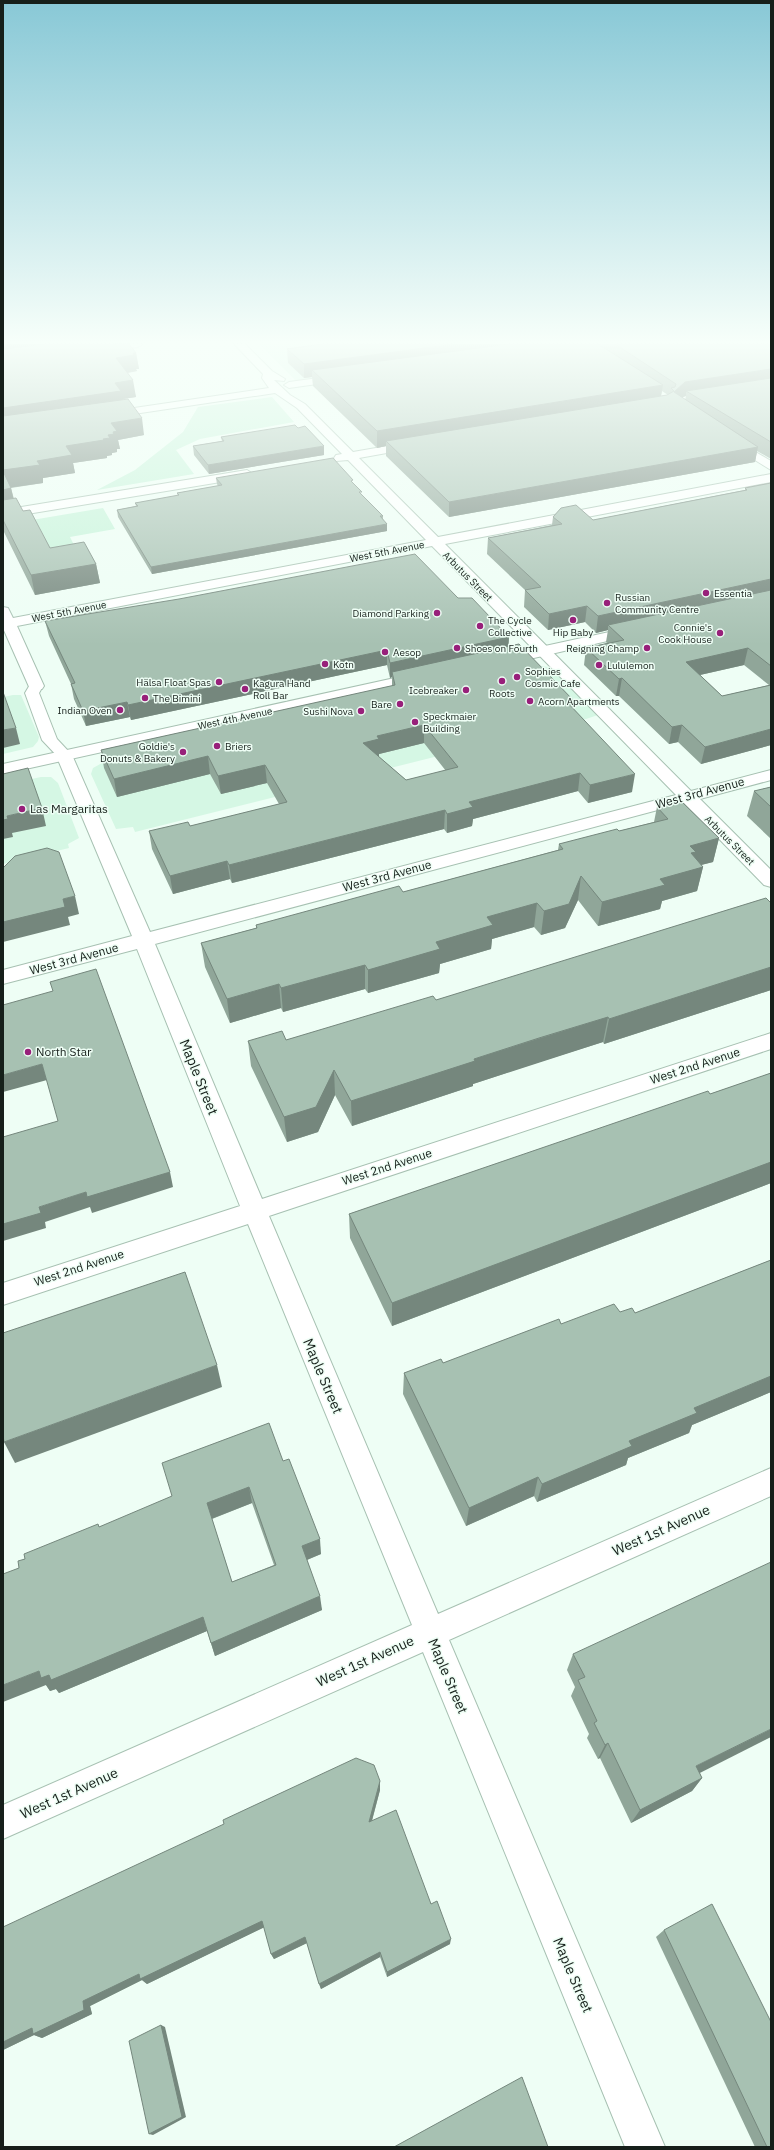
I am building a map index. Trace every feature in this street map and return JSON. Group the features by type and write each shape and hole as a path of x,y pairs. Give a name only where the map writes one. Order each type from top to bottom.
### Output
{"street":[{"name":"Arbutus Street","path":"339,444 528,637 544,650 771,881"},
{"path":"328,460 422,444"},
{"path":"738,444 771,466"},
{"path":"3,514 257,472"},
{"name":"West 5th Avenue","path":"5,619 435,542 771,478"},
{"name":"Maple Street","path":"5,619 36,686 32,692 50,740 64,755 143,940 254,1211 644,2147"},
{"path":"485,663 648,628"},
{"name":"West 4th Avenue","path":"3,769 439,674"},
{"name":"West 3rd Avenue","path":"3,977 771,775"},
{"name":"West 2nd Avenue","path":"3,1294 771,1041"},
{"name":"West 1st Avenue","path":"3,1822 771,1482"}],"shaded area":[{"path":"167,444 188,444 176,450 194,474 97,490 135,470"},
{"path":"103,508 115,529 70,537 77,551 50,555 32,520"},
{"path":"542,666 554,668 598,715 135,832 133,827 116,829 91,774 93,768 102,763"},
{"path":"21,695 39,737 38,741 33,747 3,754 3,697"},
{"path":"41,777 51,777 58,783 79,838 68,844 69,848 3,864 3,785"}],"building":[{"path":"3,444 77,444 66,446 72,455 37,461 40,465 3,470"},
{"path":"203,444 322,444 324,446 208,465 193,446"},
{"path":"389,444 754,444 758,447 449,502"},
{"path":"333,458 353,480 351,481 362,492 359,492 383,516 380,516 387,524 151,567 117,510 138,506 135,503 179,495 177,493 222,485 216,478"},
{"path":"3,471 11,488 3,490"},
{"path":"771,483 771,579 598,616 587,606 549,614 525,590 541,587 488,538 562,524 553,517 561,508 576,505 593,520 747,490 745,488"},
{"path":"16,498 23,511 30,510 50,548 84,542 96,564 31,575 3,520 3,500"},
{"path":"415,554 458,598 472,598 509,637 390,663 387,650 128,705 127,702 83,711 71,684 75,683 45,621 179,599"},
{"path":"771,590 771,666 748,648 686,662 722,696 771,685 771,729 705,747 682,725 672,727 622,678 619,679 586,648 624,640 608,625"},
{"path":"519,644 574,701 568,703 635,774 590,785 580,773 469,802 473,807 447,814 445,810 229,865 227,861 170,876 149,831 188,822 190,826 287,802 265,765 218,776 208,756 114,779 101,750 395,685 392,672","holes":["424,725 458,767 406,780 363,743 379,739 377,736"]},
{"path":"3,692 16,728 3,730"},
{"path":"28,768 42,808 7,816 8,819 3,820 3,774"},
{"path":"771,787 771,807 754,791"},
{"path":"681,801 719,838 690,846 696,852 691,853 703,867 660,879 665,885 602,902 581,876 569,904 544,911 537,903 487,917 493,925 436,942 440,949 368,970 365,965 281,988 279,984 227,999 201,943 257,928 256,925 399,886 403,892 563,849 559,844 617,829 619,831 668,819 657,807"},
{"path":"47,848 59,852 75,896 63,899 65,907 3,922 3,868 15,856"},
{"path":"766,898 771,903 771,967 609,1019 608,1017 539,1038 474,1059 475,1061 351,1101 334,1070 316,1107 284,1117 248,1041 282,1031 286,1040 433,996 436,1000"},
{"path":"96,969 170,1172 87,1197 86,1192 39,1207 41,1213 3,1224 3,1137 58,1121 42,1064 3,1075 3,1005 53,991 50,982"},
{"path":"771,1073 771,1162 392,1303 349,1214 708,1091 710,1094"},
{"path":"771,1260 771,1376 694,1408 697,1413 629,1441 632,1446 542,1484 538,1477 469,1508 404,1373 441,1359 443,1363 559,1319 561,1324 614,1304 620,1312 632,1308 635,1313"},
{"path":"185,1272 217,1365 4,1442 3,1333"},
{"path":"269,1423 283,1461 289,1459 320,1539 302,1546 320,1596 211,1643 203,1617 51,1680 49,1675 41,1678 39,1671 3,1685 3,1574 19,1568 18,1561 25,1559 24,1554 98,1524 99,1527 172,1496 162,1463","holes":["249,1487 276,1565 232,1582 207,1503"]},
{"path":"771,1562 771,1729 696,1766 702,1778 640,1810 608,1743 605,1745 594,1723 597,1721 578,1680 585,1677 573,1654"},
{"path":"356,1758 374,1765 380,1781 369,1822 396,1810 431,1904 437,1901 451,1939 387,1972 380,1952 319,1984 305,1937 271,1954 262,1921 140,1979 139,1974 83,2001 84,2010 33,2034 32,2028 3,2042 3,1927 224,1824 223,1820"},
{"path":"712,1904 771,2022 771,2147 767,2147 664,1930"},
{"path":"161,2025 182,2117 149,2134 129,2041"},
{"path":"522,2077 548,2147 394,2147"}],"place":[{"name":"Essentia","path":"706,593"},
{"name":"Russian Community Centre","path":"607,603"},
{"name":"Diamond Parking","path":"437,613"},
{"name":"Hip Baby","path":"573,620"},
{"name":"The Cycle Collective","path":"480,626"},
{"name":"Connie's Cook House","path":"720,633"},
{"name":"Shoes on Fourth","path":"457,648"},
{"name":"Reigning Champ","path":"647,648"},
{"name":"Aesop","path":"385,652"},
{"name":"Kotn","path":"325,664"},
{"name":"Lululemon","path":"599,665"},
{"name":"Sophies Cosmic Cafe","path":"517,677"},
{"name":"Roots","path":"502,681"},
{"name":"Hälsa Float Spas","path":"219,682"},
{"name":"Kagura Hand Roll Bar","path":"245,689"},
{"name":"Icebreaker","path":"466,690"},
{"name":"The Bimini","path":"145,698"},
{"name":"Acorn Apartments","path":"530,701"},
{"name":"Bare","path":"400,704"},
{"name":"Indian Oven","path":"120,710"},
{"name":"Sushi Nova","path":"361,711"},
{"name":"Speckmaier Building","path":"415,722"},
{"name":"Briers","path":"217,746"},
{"name":"Goldie's Donuts & Bakery","path":"183,752"},
{"name":"Las Margaritas","path":"22,809"},
{"name":"North Star","path":"28,1052"}]}
